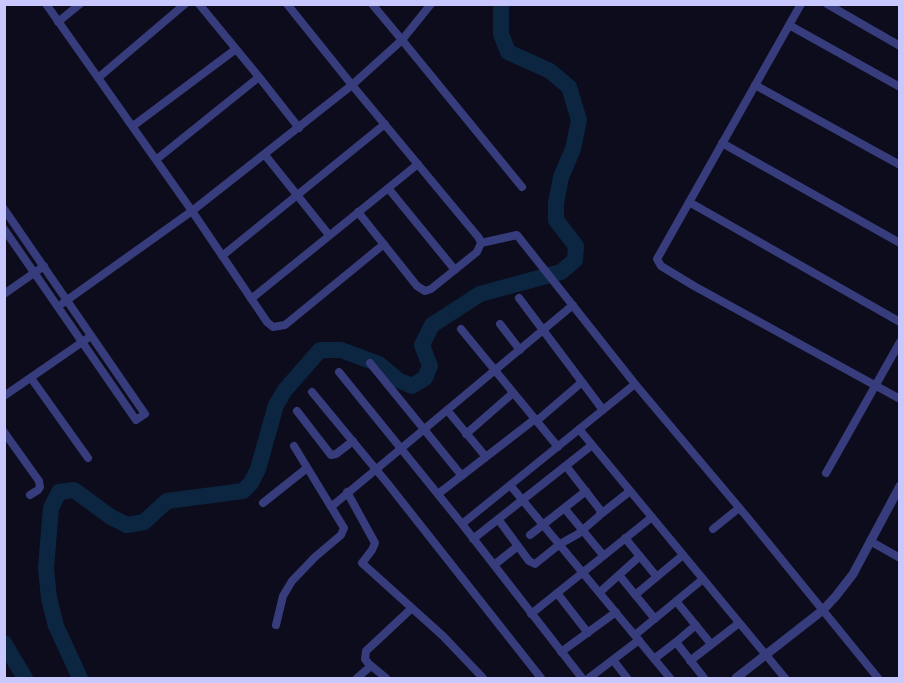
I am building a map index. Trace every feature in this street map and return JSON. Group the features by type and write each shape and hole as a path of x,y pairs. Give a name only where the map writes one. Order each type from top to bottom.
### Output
{"street":[{"path":"46,4 157,159 267,322 273,327 285,325 384,244"},
{"path":"58,22 80,4"},
{"path":"98,78 185,4"},
{"path":"199,4 299,128"},
{"path":"287,4 481,243 477,252 431,290 425,291 417,286 358,212"},
{"path":"372,4 522,187"},
{"path":"58,306 192,211 352,85 402,40 430,4"},
{"path":"801,4 657,259 661,266 900,399"},
{"path":"827,4 900,46"},
{"path":"789,25 900,87"},
{"path":"133,126 236,49"},
{"path":"157,159 260,77"},
{"path":"755,85 900,165"},
{"path":"222,256 385,124"},
{"path":"722,143 900,243"},
{"path":"265,155 329,235"},
{"path":"251,299 418,164"},
{"path":"388,188 455,270"},
{"path":"688,202 900,322"},
{"path":"4,209 145,414 136,420 4,229"},
{"path":"481,243 517,235 635,384 740,508 878,678"},
{"path":"5,293 44,266"},
{"path":"519,298 603,410"},
{"path":"331,507 573,305"},
{"path":"500,324 519,350"},
{"path":"461,329 558,447"},
{"path":"4,396 91,336"},
{"path":"826,473 900,342"},
{"path":"369,363 462,476"},
{"path":"339,372 401,447 582,678"},
{"path":"31,378 88,458"},
{"path":"438,494 535,419 538,419 582,382"},
{"path":"462,524 635,384"},
{"path":"312,392 376,468 541,678"},
{"path":"466,434 513,393"},
{"path":"447,410 486,457"},
{"path":"297,411 331,455 336,454 353,441"},
{"path":"579,429 785,678"},
{"path":"4,432 39,481 40,487 30,495"},
{"path":"473,539 592,445"},
{"path":"276,625 283,596 292,582 315,556 343,532 343,525 294,446"},
{"path":"566,466 599,507 601,514"},
{"path":"263,503 307,468"},
{"path":"510,485 669,678"},
{"path":"736,678 823,610 836,596 853,574 900,486"},
{"path":"530,535 586,491"},
{"path":"498,519 529,561 535,564 630,491"},
{"path":"347,492 375,543 362,563 443,636 483,678"},
{"path":"713,529 740,508"},
{"path":"565,509 603,555"},
{"path":"531,614 651,517"},
{"path":"625,538 657,577"},
{"path":"870,541 900,558"},
{"path":"494,565 518,546"},
{"path":"635,595 683,555"},
{"path":"600,592 640,556"},
{"path":"619,575 655,619"},
{"path":"589,678 613,660 655,619 703,579"},
{"path":"557,593 588,633"},
{"path":"676,601 711,644"},
{"path":"386,678 365,659 366,651 412,608"},
{"path":"561,652 616,612"},
{"path":"690,661 739,623"},
{"path":"654,659 696,625"},
{"path":"676,642 704,678"},
{"path":"613,660 627,678"},
{"path":"357,678 371,666"}],"waterway":[{"path":"80,678 56,626 49,598 46,568 51,508 59,492 74,490 111,517 127,525 144,522 167,501 243,491 251,483 258,469 276,405 285,390 320,350 341,350 379,364 398,380 412,386 425,378 430,366 422,345 432,325 480,294 561,272 575,260 576,246 556,220 556,203 561,177 573,149 579,120 569,87 550,71 508,52 501,34 501,4"},
{"path":"4,643 25,678"}]}
